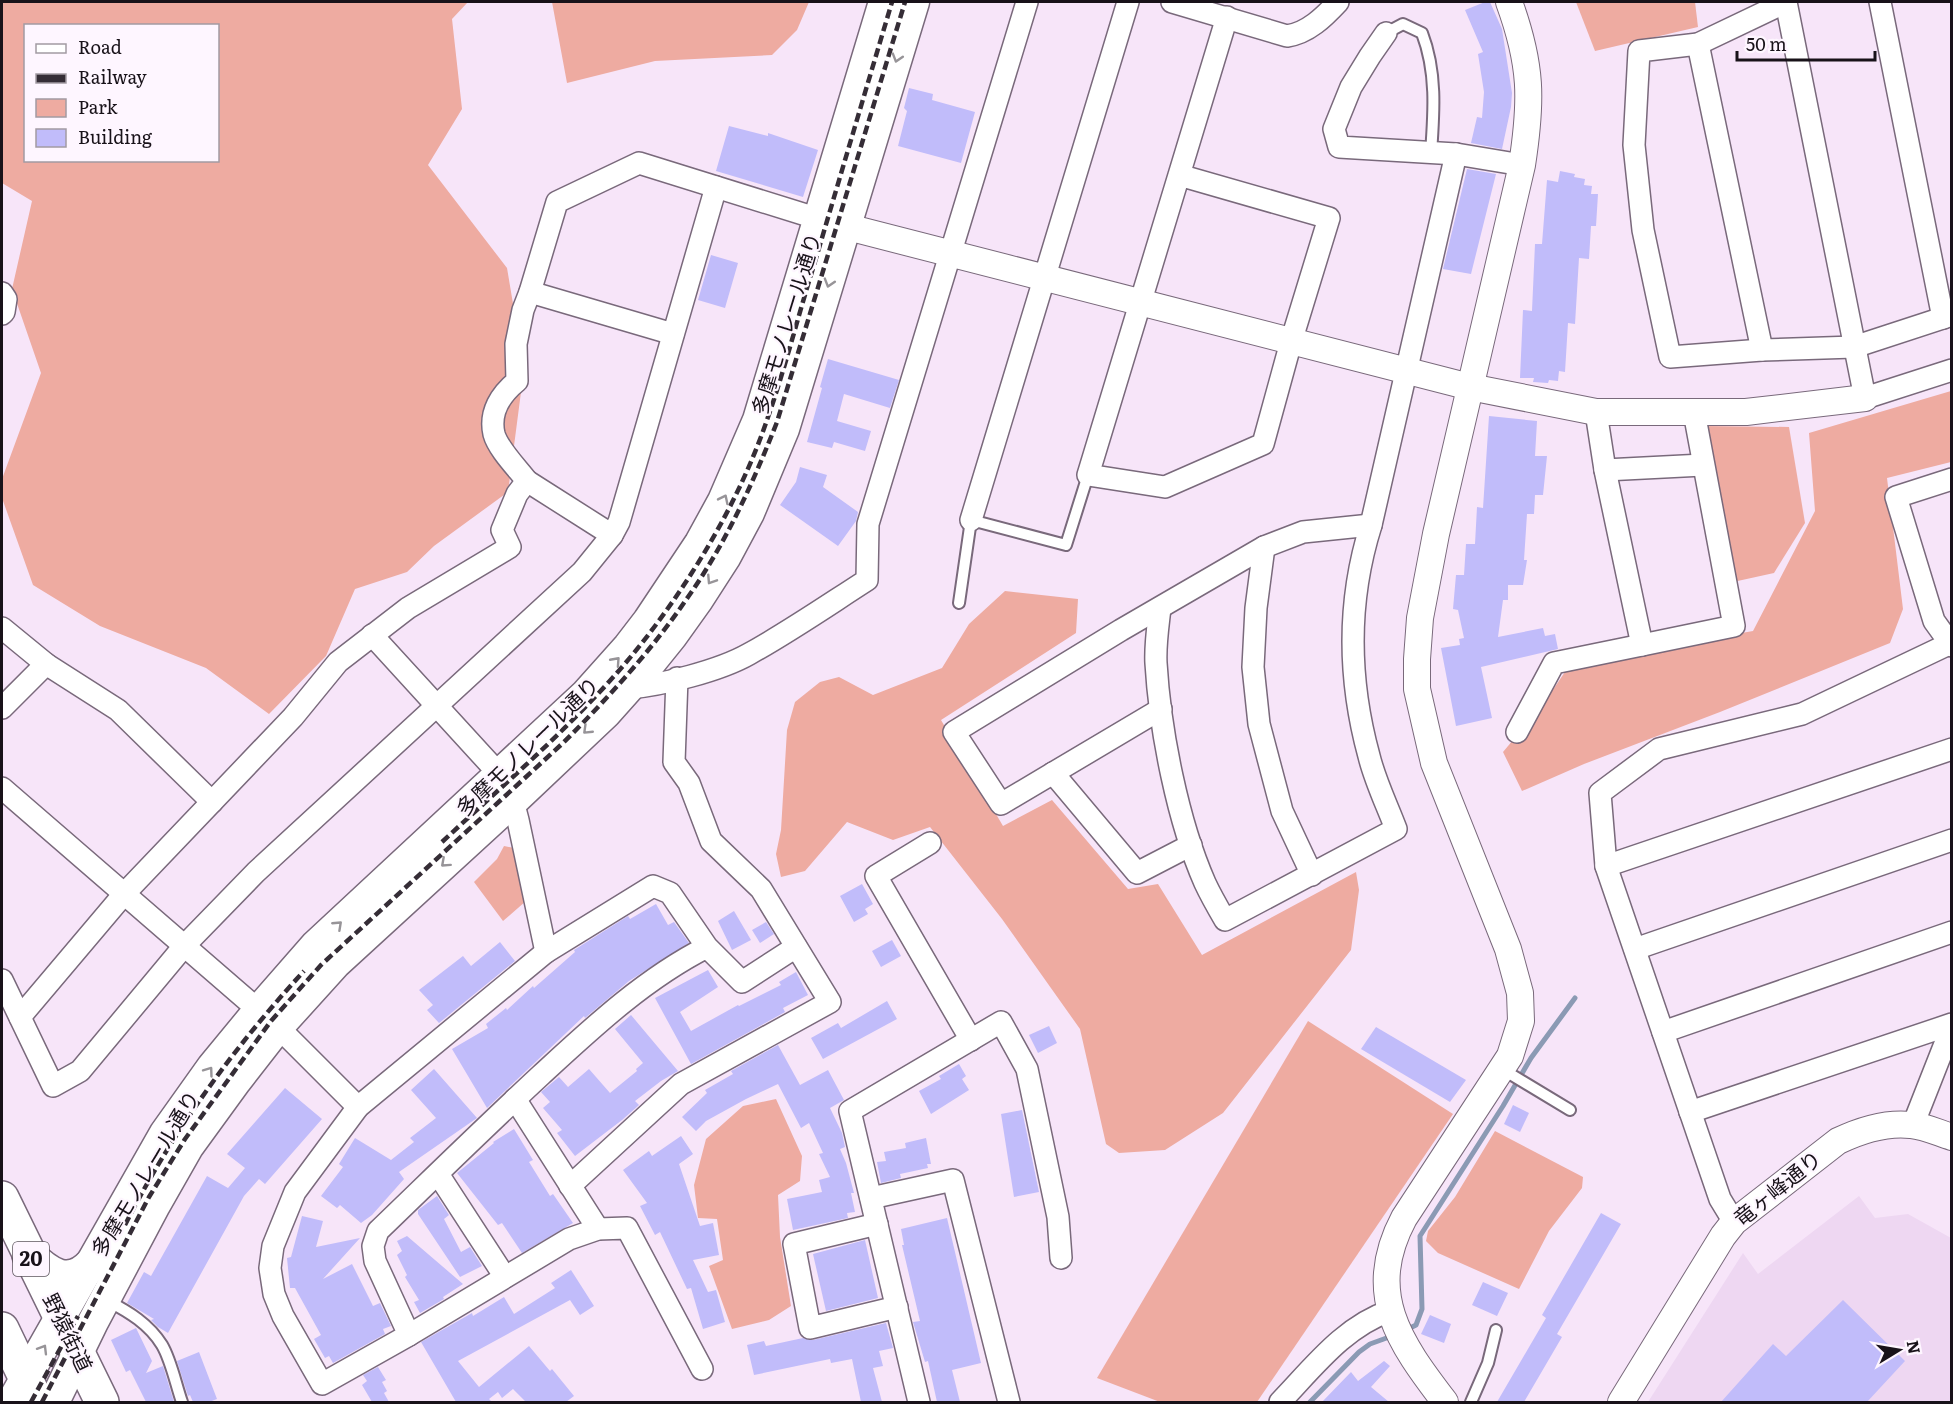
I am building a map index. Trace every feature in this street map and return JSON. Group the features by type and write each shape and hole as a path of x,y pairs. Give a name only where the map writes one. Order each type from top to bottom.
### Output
{"main road":[{"name":"多摩モノレール通り","path":"54,1402 105,1299 188,1147 236,1081 268,1018 316,945 506,788 606,712 666,644 726,556 749,513 784,429 884,2"},
{"name":"多摩モノレール通り","path":"506,788 648,621 700,543 723,501 758,420 914,2"},
{"name":"多摩モノレール通り","path":"25,1395 61,1319 165,1133 213,1067 268,1018"},
{"path":"7,1210 10,1238 15,1255 58,1276 80,1273 92,1264"},
{"name":"野猿街道","path":"15,1255 61,1319 102,1402"},
{"path":"2,1329 25,1395"}],"street":[{"path":"629,688 650,686 717,668 748,655 867,580 868,524 1027,2"},
{"path":"971,520 1128,2"},
{"path":"1172,2 1287,36 1298,34 1316,24 1338,2"},
{"path":"1445,1402 1396,1326 1387,1292 1387,1262 1397,1232 1508,1072 1510,1056 1521,1022 1520,993 1508,949 1417,690 1420,618 1436,534 1522,165 1528,122 1529,86 1525,51 1509,2"},
{"path":"1864,398 1854,347 1786,2 1698,44 1639,51 1634,145 1643,230 1670,357 1762,350 1854,347 1947,317 1880,2"},
{"path":"1179,175 1329,218 1263,444 1165,487 1088,475 1140,303 1227,17"},
{"path":"1386,33 1351,87 1334,129 1339,147 1456,154 1522,165"},
{"path":"1698,44 1762,350"},
{"path":"1160,608 1155,661 1172,776 1191,845 1206,884 1225,920 1396,829 1369,758 1357,702 1352,622 1362,553 1371,525 1456,154"},
{"path":"612,535 527,481 494,435 494,423 496,408 504,392 517,381 516,344 523,310 557,202 639,163 833,223 951,254 1470,387 1596,412 1746,412 1864,398 1952,370"},
{"path":"2,980 53,1086 80,1071 186,945 256,872 582,572 612,535 619,522 716,187"},
{"path":"530,292 674,334"},
{"path":"2,293 6,299 2,314"},
{"path":"1596,412 1605,470 1642,645"},
{"path":"1517,732 1554,663 1734,626 1702,465 1694,412"},
{"path":"1605,470 1702,465"},
{"path":"1734,1222 1720,1199 1606,866 1600,793 1659,750 1802,714 1951,644 1896,497 1952,479"},
{"path":"20,1017 124,894 293,717 338,662 408,608 510,547 502,530 517,494 527,481"},
{"path":"1161,709 1001,804 954,732 1264,547 1303,532 1371,525"},
{"path":"1264,547 1256,608 1253,667 1259,724 1282,811 1312,874"},
{"path":"2,627 46,664 118,710 212,802"},
{"path":"372,635 437,705 506,788 546,952"},
{"path":"2,708 46,664"},
{"path":"570,1186 681,1084 830,1002 761,889 711,841 689,783 674,762 677,678"},
{"path":"1606,866 1952,749"},
{"path":"1053,773 1137,873 1191,845"},
{"path":"2,788 268,1018 358,1107"},
{"path":"1635,949 1952,840"},
{"path":"930,843 876,876 971,1040"},
{"path":"702,1369 627,1228 598,1229 569,1239 322,1384 283,1316 274,1294 270,1268 273,1246 295,1192 358,1107 546,952 653,886 670,893 707,947 742,982 796,947"},
{"path":"1663,1032 1952,932"},
{"path":"409,1335 375,1261 373,1246 378,1231 606,1015 662,974 707,947"},
{"path":"919,1402 850,1111 1001,1023 1027,1069 1058,1218 1061,1258"},
{"path":"1690,1112 1952,1025"},
{"path":"1913,1125 1952,1025"},
{"path":"515,1100 598,1229"},
{"name":"竜ヶ峰通り","path":"1621,1402 1723,1236 1734,1222 1838,1141 1854,1133 1874,1127 1913,1125 1947,1132"},
{"path":"438,1174 505,1277"},
{"path":"871,1198 953,1180 1009,1402"},
{"path":"877,1224 794,1244 810,1328 897,1307"},
{"path":"1280,1402 1331,1349 1361,1324 1396,1326"}],"lane":[{"path":"1386,33 1403,24 1422,33 1428,50 1434,87 1431,153"},
{"path":"959,603 971,520 1066,545 1088,475"},
{"path":"1508,1072 1570,1110"},
{"path":"105,1299 128,1311 149,1327 163,1346 182,1402"},
{"path":"1471,1402 1488,1363 1496,1330"}],"shaded area":[{"path":"1859,1196 1875,1218 1908,1214 1951,1238 1951,1402 1648,1402 1743,1253 1758,1274"}],"green space":[{"path":"2,2 468,2 452,19 462,109 428,165 507,268 524,369 508,492 434,546 407,572 355,589 326,656 269,714 206,668 100,626 33,585 2,498 2,479 41,373 12,289 32,201 2,183"},
{"path":"552,2 809,2 797,30 772,55 655,61 567,83"},
{"path":"1576,2 1695,2 1698,27 1595,51"},
{"path":"1951,391 1951,462 1887,478 1903,609 1890,643 1584,764 1522,791 1503,752 1544,703 1571,663 1753,631 1815,511 1809,433"},
{"path":"1705,426 1789,427 1805,523 1774,573 1733,582"},
{"path":"1005,591 1078,599 1076,633 941,720 1003,826 1052,800 1128,889 1158,884 1202,955 1356,872 1359,890 1351,950 1223,1113 1165,1150 1119,1153 1106,1144 1080,1029 1002,919 930,827 893,840 847,822 805,871 781,877 776,854 781,830 787,730 795,702 820,682 839,677 873,695 942,668 969,624"},
{"path":"504,846 514,848 526,901 503,921 474,882 497,859"},
{"path":"1308,1021 1453,1114 1257,1402 1160,1402 1097,1378"},
{"path":"776,1099 802,1156 800,1181 778,1195 780,1237 791,1306 769,1320 732,1329 709,1266 723,1260 717,1219 698,1218 694,1185 706,1139 743,1106"},
{"path":"1495,1131 1583,1177 1582,1188 1549,1231 1519,1289 1438,1253 1426,1241 1428,1231 1455,1197"}],"building":[{"path":"1490,2 1502,29 1512,93 1502,149 1471,143 1477,117 1482,118 1484,92 1478,54 1483,52 1465,10"},
{"path":"909,88 933,94 932,100 975,112 961,163 898,146 907,111 904,108"},
{"path":"729,126 768,136 768,133 818,150 803,197 716,171"},
{"path":"1467,169 1496,174 1471,274 1443,269"},
{"path":"1560,171 1585,179 1584,185 1592,186 1591,194 1598,194 1596,226 1591,226 1589,259 1579,258 1575,324 1568,323 1565,372 1559,371 1558,381 1533,382 1534,378 1520,378 1523,310 1532,311 1535,244 1542,244 1547,180 1558,182"},
{"path":"711,255 738,263 725,308 698,300"},
{"path":"828,359 899,380 890,408 844,394 837,421 871,431 865,451 834,442 832,448 807,442"},
{"path":"1489,416 1537,421 1535,456 1547,456 1543,495 1535,495 1534,514 1527,514 1524,560 1527,560 1523,585 1508,585 1508,600 1503,600 1498,637 1543,628 1545,636 1555,634 1558,649 1481,667 1492,718 1456,726 1441,648 1460,645 1459,639 1464,638 1458,610 1453,609 1456,575 1464,575 1466,544 1475,544 1477,507 1483,508"},
{"path":"800,467 827,475 823,487 858,512 856,521 838,546 780,505 796,482"},
{"path":"862,884 873,904 865,909 868,914 854,922 840,896"},
{"path":"656,904 668,925 674,922 689,943 629,981 585,1018 584,1016 487,1108 452,1049 488,1028 486,1024 506,1008 507,1010 533,986 534,988 575,952 574,950 628,916 630,919"},
{"path":"734,911 751,940 732,950 718,921"},
{"path":"766,922 774,934 760,943 752,930"},
{"path":"892,940 901,956 881,967 872,951"},
{"path":"500,942 515,961 439,1023 427,1010 433,1005 419,990 463,956 471,966"},
{"path":"708,970 718,987 680,1012 691,1031 781,985 779,982 796,972 808,995 783,1008 785,1012 691,1064 655,998"},
{"path":"887,1001 897,1019 823,1059 811,1038 838,1023 841,1028"},
{"path":"631,1015 678,1071 635,1101 639,1105 575,1156 557,1133 562,1130 543,1108 550,1102 541,1092 559,1077 568,1087 589,1069 610,1093 637,1071 636,1069 643,1063 615,1029"},
{"path":"1049,1026 1057,1043 1038,1053 1029,1035"},
{"path":"1376,1027 1466,1080 1450,1102 1361,1049"},
{"path":"778,1045 800,1085 828,1070 844,1100 830,1108 842,1133 845,1147 840,1149 854,1193 851,1193 855,1212 847,1213 848,1218 793,1230 787,1199 822,1192 819,1180 830,1177 819,1154 823,1153 809,1123 801,1128 778,1084 706,1121 696,1131 682,1117 707,1093 705,1090 733,1074 731,1071"},
{"path":"959,1064 966,1076 962,1079 969,1090 931,1114 919,1091 941,1079 939,1076"},
{"path":"434,1069 477,1118 399,1172 404,1179 372,1215 361,1223 340,1205 337,1208 321,1196 343,1167 339,1164 355,1138 391,1160 414,1142 410,1138 436,1118 411,1090"},
{"path":"285,1088 322,1119 265,1184 259,1179 244,1196 168,1333 151,1320 154,1319 127,1303 144,1272 151,1276 207,1176 228,1188 245,1168 227,1154"},
{"path":"1513,1105 1529,1113 1520,1132 1504,1124"},
{"path":"1022,1110 1039,1192 1014,1197 1001,1114"},
{"path":"514,1129 533,1160 529,1162 550,1196 553,1194 573,1223 522,1253 502,1223 498,1225 457,1173 493,1142"},
{"path":"681,1136 693,1154 679,1164 700,1226 713,1223 719,1255 693,1260 708,1292 716,1290 725,1322 703,1329 691,1288 687,1289 660,1232 655,1235 640,1206 647,1203 623,1170 649,1151 652,1156"},
{"path":"926,1138 931,1164 927,1164 928,1168 900,1174 901,1178 881,1183 877,1162 886,1161 884,1152 906,1148 905,1143"},
{"path":"437,1196 449,1215 444,1219 461,1252 470,1247 482,1266 460,1277 418,1214 418,1210"},
{"path":"1601,1213 1621,1224 1557,1334 1562,1337 1524,1402 1497,1402 1546,1318 1542,1315"},
{"path":"302,1216 323,1221 316,1247 360,1238 323,1279 352,1264 373,1306 380,1303 391,1326 383,1329 385,1334 333,1363 329,1356 325,1358 314,1339 321,1335 295,1288 290,1288 287,1258 291,1257"},
{"path":"947,1218 981,1363 952,1370 960,1402 937,1402 928,1361 925,1362 913,1322 920,1321 902,1245 904,1245 901,1229"},
{"path":"407,1236 463,1284 443,1297 444,1299 420,1313 414,1302 419,1300 405,1277 407,1275 397,1255 402,1251 397,1241"},
{"path":"865,1240 878,1298 826,1311 813,1254"},
{"path":"571,1270 594,1306 580,1315 570,1300 458,1361 479,1387 529,1346 574,1396 566,1402 526,1402 513,1389 502,1398 498,1392 489,1399 492,1402 456,1402 421,1342 472,1313 473,1316 504,1297 514,1314 555,1288 551,1283"},
{"path":"1483,1282 1508,1293 1497,1316 1472,1305"},
{"path":"1843,1300 1905,1361 1867,1402 1721,1402 1773,1344 1786,1356"},
{"path":"1430,1315 1451,1324 1444,1343 1421,1334"},
{"path":"886,1323 893,1348 879,1351 883,1366 873,1368 882,1402 861,1402 852,1359 831,1363 830,1359 754,1375 747,1345 764,1341 766,1346 803,1338 813,1340"},
{"path":"136,1328 152,1361 146,1373 163,1366 174,1402 146,1402 130,1370 126,1372 111,1340"},
{"path":"199,1352 217,1399 209,1402 193,1402 190,1395 188,1396 177,1361"},
{"path":"1384,1361 1390,1366 1371,1387 1389,1402 1322,1402 1351,1372 1358,1381"},
{"path":"378,1367 386,1380 382,1382 389,1402 372,1402 362,1385 367,1381 363,1375"}],"waterway":[{"path":"1406,1330 1416,1325 1422,1309 1420,1236 1531,1058 1575,998"},
{"path":"1310,1402 1359,1352 1370,1344 1392,1336"}],"railway":[{"path":"442,842 581,712 632,656 689,578 733,501 774,401 892,2"},
{"path":"42,1402 149,1197 185,1139 271,1021 321,965 580,726 644,655 674,617 715,555 738,512 777,422 905,2"},
{"path":"125,1225 163,1157 206,1092 253,1030 304,971"},
{"path":"31,1402 78,1316"}]}
